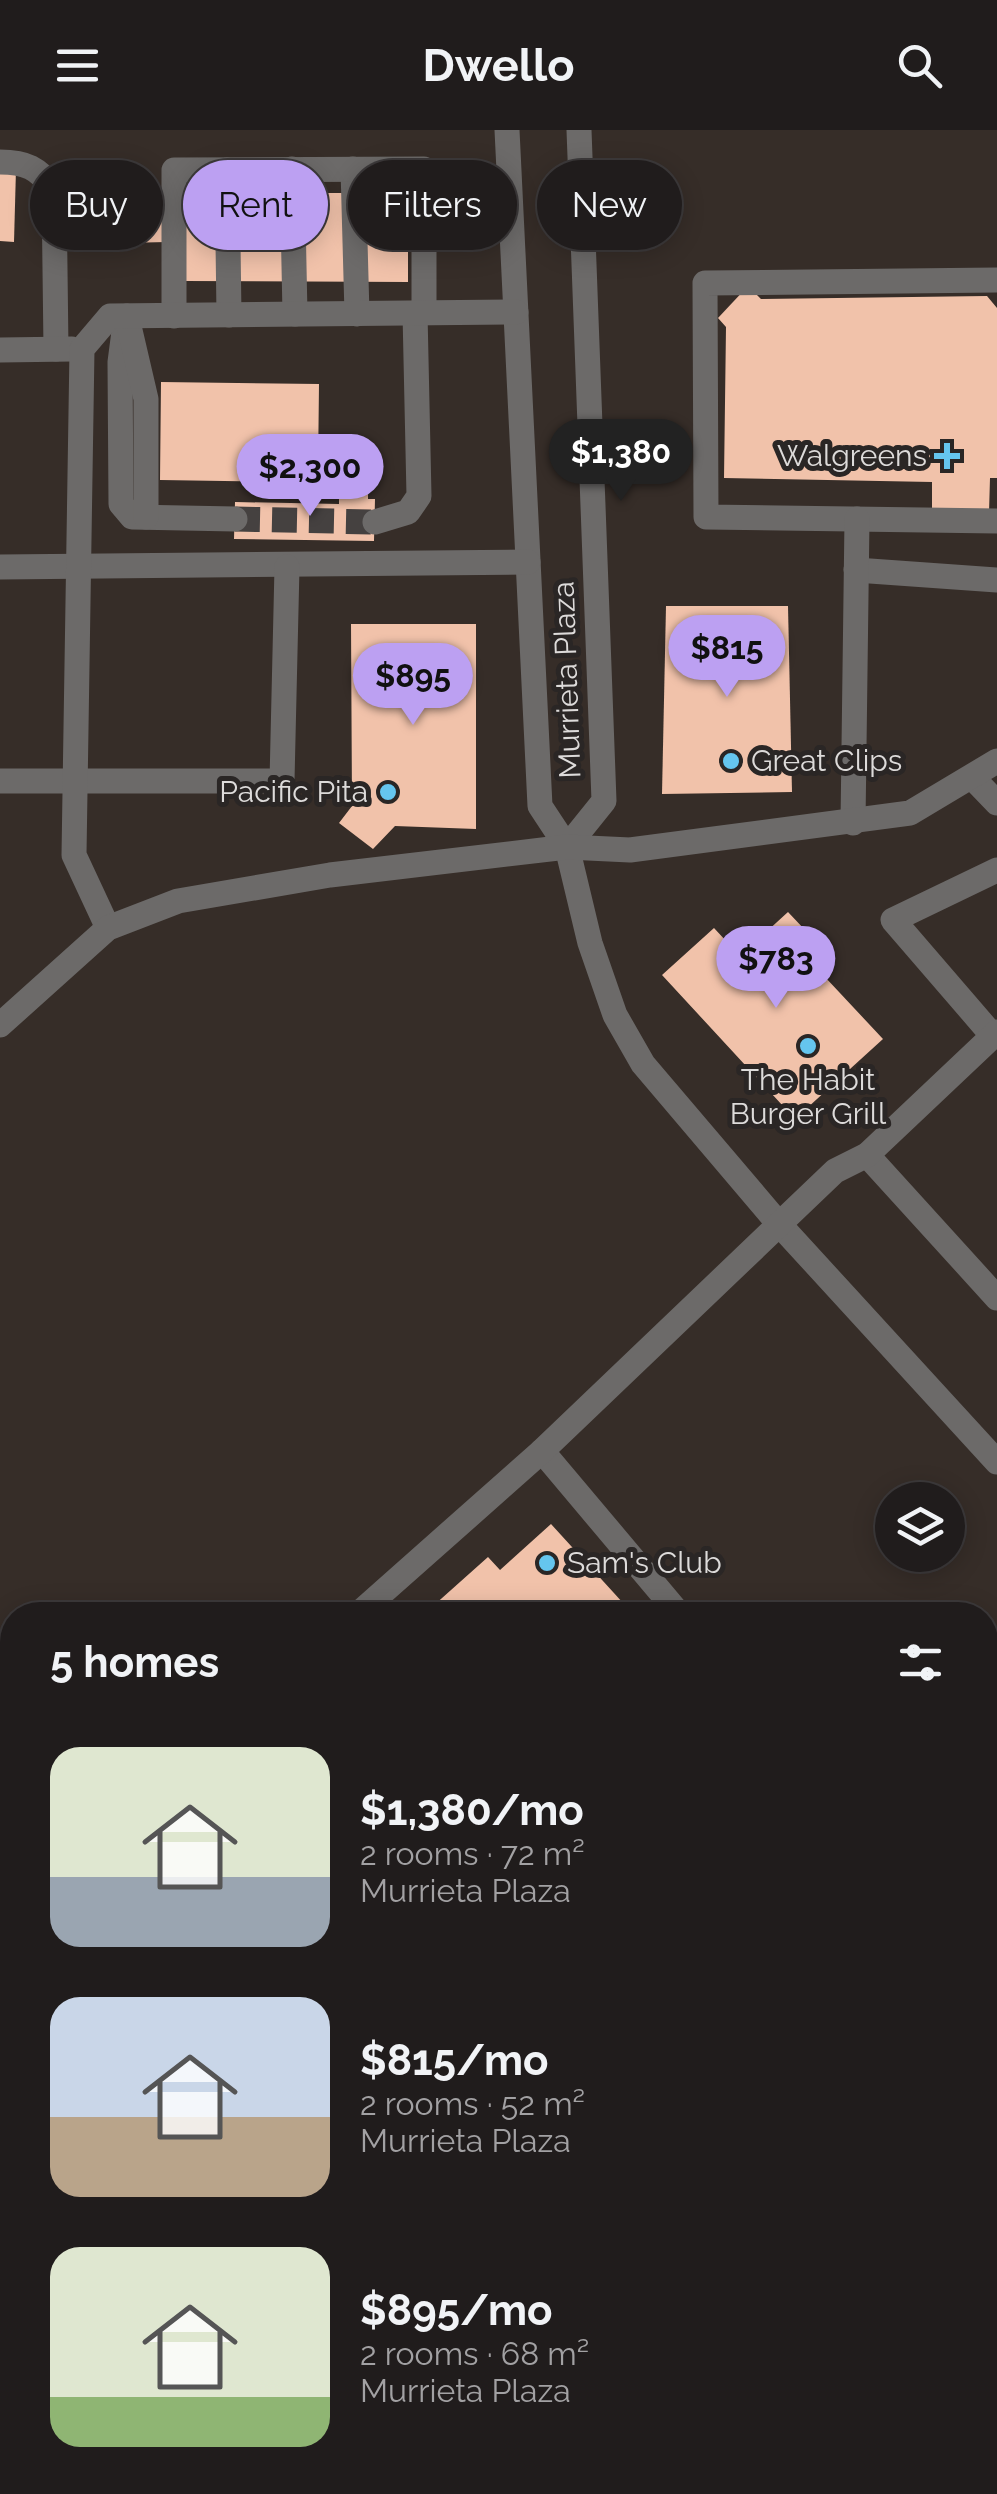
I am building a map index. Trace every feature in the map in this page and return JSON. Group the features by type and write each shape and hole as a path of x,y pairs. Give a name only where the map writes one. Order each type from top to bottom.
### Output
{"street":[{"name":"Murrieta Plaza","path":"506,130 540,806 567,847 604,801 579,130"},
{"path":"0,162 22,162 41,171 54,189 69,350 80,567 74,855 108,928"},
{"path":"174,316 174,170 183,170"},
{"path":"228,250 229,315"},
{"path":"294,250 295,314"},
{"path":"355,250 357,314"},
{"path":"375,522 408,512 419,496 422,250"},
{"path":"997,280 705,283 706,517 997,521"},
{"path":"0,350 69,350 110,316 516,312"},
{"path":"126,316 146,399 146,517 235,519"},
{"path":"853,823 857,519"},
{"path":"0,567 528,562"},
{"path":"0,781 282,781 287,567"},
{"path":"856,570 997,580"},
{"path":"0,1026 108,928 178,901 330,874 567,847 630,850 853,823 910,813 997,761"},
{"path":"972,777 997,802"},
{"path":"567,847 590,943 615,1014 644,1064 778,1224 997,1462"},
{"path":"372,1602 542,1451 835,1171 866,1155 995,1034 892,920 997,870"},
{"path":"866,1155 997,1298"},
{"path":"542,1451 669,1602"}],"shaded area":[{"path":"0,130 997,130 997,1602 0,1602"}],"building":[{"path":"0,168 16,169 14,242 0,241"},
{"path":"166,191 167,242 163,242"},
{"path":"328,193 348,193 348,250 408,250 408,282 185,281 185,250 328,250"},
{"name":"Walgreens","path":"748,286 761,299 987,296 997,308 997,478 990,478 989,513 932,512 932,482 724,478 726,327 718,318"},
{"path":"161,382 319,384 318,471 298,470 298,482 160,480"},
{"path":"339,484 368,484 368,499 375,499 374,541 234,539 235,502 339,504"},
{"path":"666,606 788,606 792,792 662,794"},
{"path":"351,624 476,624 476,829 395,826 373,849 339,823 352,806"},
{"path":"788,912 823,949 810,961 883,1039 795,1119 662,975 714,928 740,956"},
{"name":"Sam's Club","path":"551,1524 622,1602 438,1602 488,1557 500,1570"}],"tunnel":[{"path":"235,519 375,522"}],"place":[{"name":"Walgreens","path":"947,456"},
{"name":"Great Clips","path":"731,761"},
{"name":"Pacific Pita","path":"388,792"},
{"name":"The Habit Burger Grill","path":"808,1046"},
{"name":"Sam's Club","path":"547,1563"}]}
